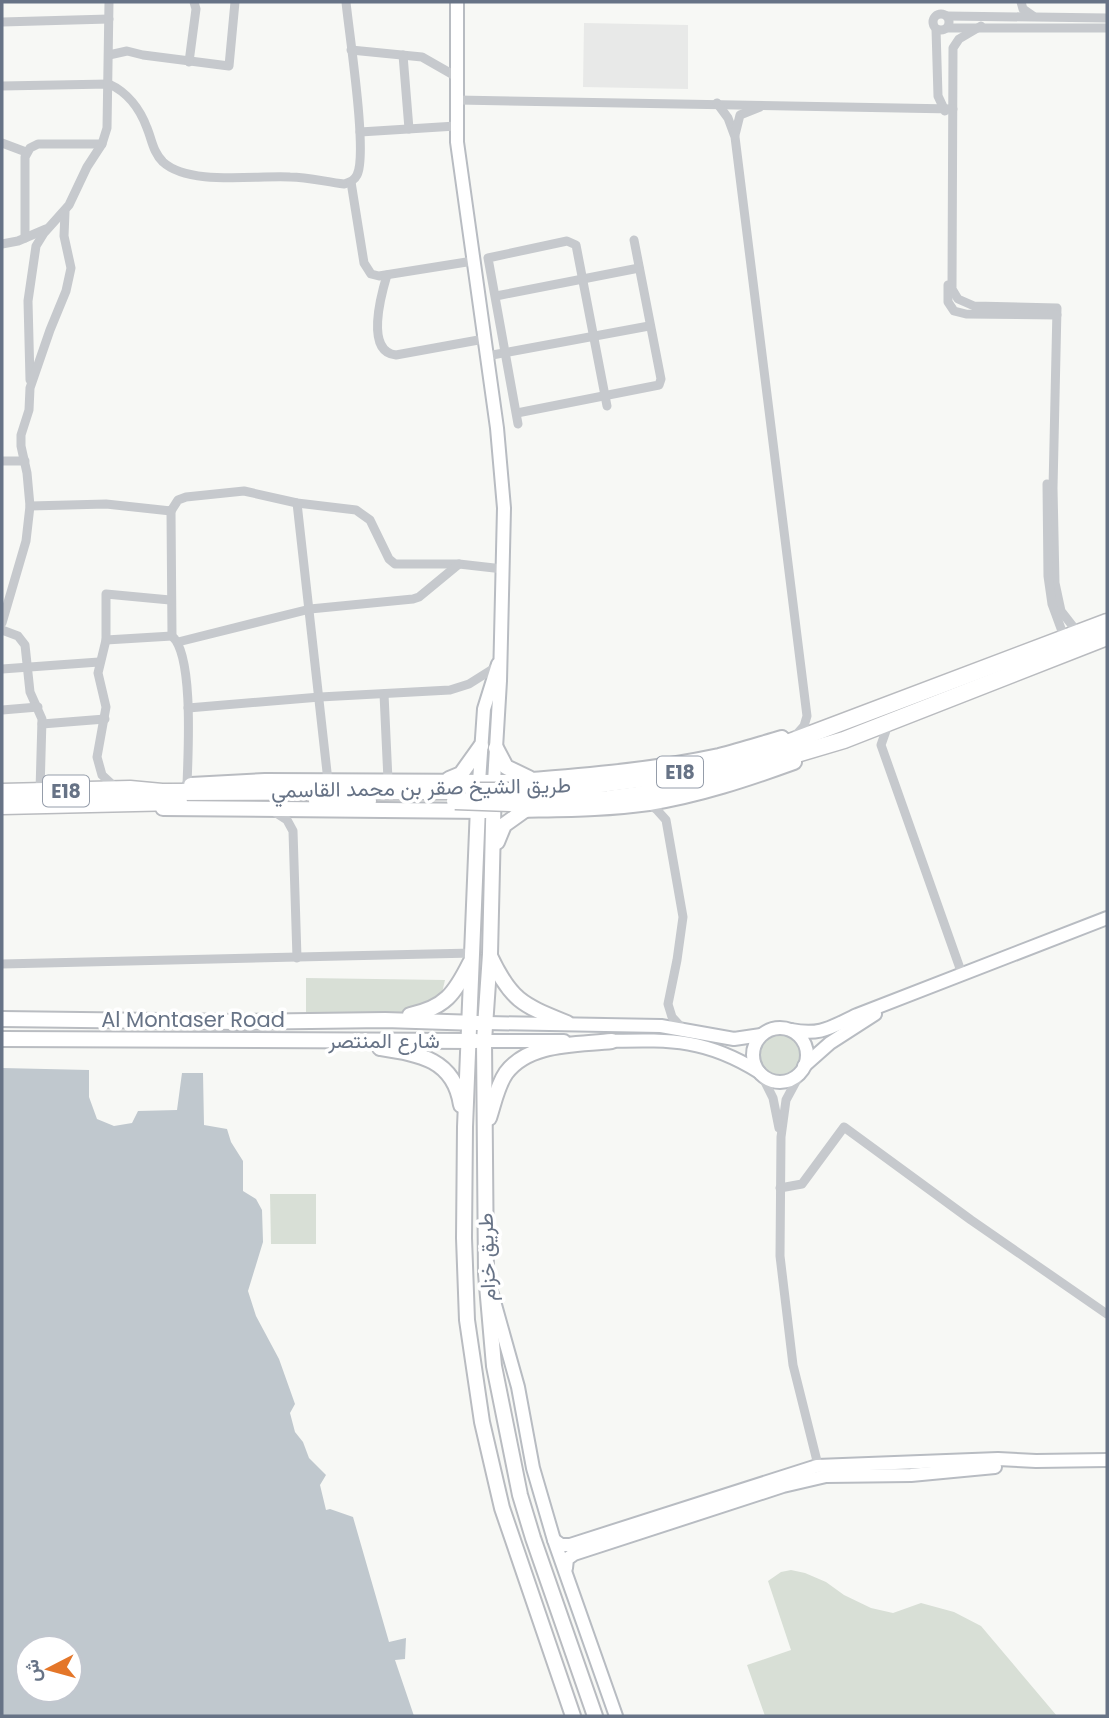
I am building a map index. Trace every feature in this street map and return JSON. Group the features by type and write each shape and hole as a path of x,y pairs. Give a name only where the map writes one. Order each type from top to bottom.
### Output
{"highway":[{"name":"طريق الشيخ صقر بن محمد القاسمي","path":"515,802 592,785 663,776 758,754 1107,622"},
{"name":"طريق الشيخ صقر بن محمد القاسمي","path":"2,792 90,790 186,802 449,796 515,802 557,802 638,795 709,780 844,740 1107,637"},
{"name":"طريق الشيخ صقر بن محمد القاسمي","path":"2,806 125,795"}],"main road":[{"path":"125,795 178,810 270,810 449,796 487,782 534,780 685,762 722,755 838,724"},
{"path":"125,795 187,785 388,780 449,796 478,811 494,811 515,802 600,808 679,797 750,778 844,740"},
{"path":"477,850 471,828 453,813 449,796 461,774 488,747 506,767 534,780"},
{"name":"طريق خزام","path":"487,782 478,811 468,1041 464,1238 467,1316 482,1422 502,1508 573,1716"},
{"name":"طريق خزام","path":"487,782 494,811 490,954 484,1041 486,1274 494,1366 520,1495 595,1716"},
{"path":"493,857 515,802"},
{"path":"490,954 505,984 521,1002 568,1023"},
{"path":"385,1020 429,1011 446,1000 459,985 473,956"},
{"name":"Al Montaser Road","path":"2,1019 385,1020"},
{"name":"شارع المنتصر","path":"385,1020 487,1023"},
{"name":"شارع المنتصر","path":"2,1039 484,1041"},
{"path":"330,1041 416,1053 436,1063 459,1089 465,1127"},
{"path":"485,1133 499,1087 507,1072 518,1061 540,1050 612,1041"},
{"path":"467,1316 483,1319 487,1353 494,1366"}],"street":[{"path":"2,622 25,549 30,506 20,441 29,410 30,280 36,246 65,212 87,167 102,144 109,113 109,2"},
{"path":"189,62 196,9 194,2"},
{"path":"109,55 130,51 142,55 229,66 233,2"},
{"path":"2,86 109,84 123,92 137,108 148,128 155,150 164,162 176,170 199,176 293,177 344,184 351,182 358,173 360,132 346,2"},
{"path":"457,2 456,127 487,356 504,508 498,664 488,747 487,782"},
{"path":"1004,17 1012,12 1019,2 1023,9 1034,17"},
{"path":"948,109 938,96 936,29 933,21 936,16 1107,18"},
{"path":"947,16 947,28"},
{"path":"2,22 109,19"},
{"path":"936,29 981,26 1107,28"},
{"path":"981,26 959,40 953,48 948,109 948,302 954,312 966,314 1054,312"},
{"path":"351,50 422,57 457,77"},
{"path":"402,55 409,129"},
{"path":"457,100 948,109"},
{"path":"717,103 728,117 735,137 806,711 804,726 797,734"},
{"path":"735,137 740,115 765,105"},
{"path":"360,132 456,127"},
{"path":"2,143 26,152"},
{"path":"26,152 38,144 102,144"},
{"path":"25,238 26,152"},
{"path":"351,182 365,267 374,275 473,261"},
{"path":"30,388 66,291 71,268 64,236 65,212"},
{"path":"2,244 13,243 48,229"},
{"path":"517,413 606,401 659,385 634,240"},
{"path":"518,424 488,258 567,241 576,245 606,401"},
{"path":"496,296 639,268"},
{"path":"387,275 378,327 379,343 385,352 396,355 484,339"},
{"path":"1054,312 1055,583 1061,611 1075,629"},
{"path":"1054,312 1047,551 1050,596 1063,634"},
{"path":"487,356 649,326"},
{"path":"2,461 24,461"},
{"path":"187,785 188,708 181,651 175,639 170,600 171,511 181,498 237,490 298,503 356,510 370,520 389,559 395,564 459,564 503,569"},
{"path":"298,503 328,781"},
{"path":"30,506 106,504 171,511"},
{"path":"106,640 175,639 310,608 413,599 459,564"},
{"path":"125,795 102,775 97,748 106,707 98,673 106,640 106,594 170,600"},
{"path":"2,630 23,639 30,692 38,707 42,724 40,791"},
{"path":"2,669 99,662"},
{"path":"188,708 457,688 469,684 498,664"},
{"path":"384,694 388,780"},
{"path":"2,710 38,707"},
{"path":"806,711 815,721 838,724"},
{"path":"42,724 105,719"},
{"path":"881,744 889,722"},
{"path":"859,734 873,738 881,744 905,820 962,974"},
{"path":"90,790 102,775"},
{"path":"679,797 669,808 666,820 683,917 668,1003 672,1017 682,1028"},
{"path":"647,803 666,820"},
{"path":"270,810 287,820 293,831 297,957"},
{"path":"781,1136 773,1098 752,1059 753,1050 761,1035 776,1028 810,1034 823,1032 857,1014 1107,918"},
{"path":"2,964 473,956"},
{"path":"760,1074 776,1082 784,1082 802,1070 830,1043 898,998"},
{"name":"شارع المنتصر","path":"487,1023 682,1028 734,1039 761,1035"},
{"path":"791,1030 804,1042 807,1058 786,1100 781,1136 780,1256 791,1352 820,1471"},
{"name":"شارع المنتصر","path":"484,1041 686,1042 720,1051 760,1074"},
{"path":"780,1188 802,1184 844,1127 971,1220 1107,1314"},
{"path":"486,1274 518,1387 533,1468 554,1540 616,1716"},
{"path":"554,1540 561,1545 570,1545 820,1471 911,1475 1037,1461 1107,1460"},
{"path":"566,1568 567,1559 574,1554 783,1486 820,1471"}],"shaded area":[{"path":"584,23 688,25 688,89 583,87"},
{"path":"306,978 445,980 441,997 413,1012 306,1013"},
{"path":"779,1033 794,1040 801,1055 794,1070 779,1077 764,1070 757,1055 764,1040"},
{"path":"2,1068 89,1070 89,1097 97,1119 114,1126 132,1123 138,1111 177,1110 182,1073 203,1073 204,1125 227,1129 231,1142 243,1161 243,1191 256,1199 262,1210 263,1242 248,1291 256,1316 279,1359 295,1404 290,1413 295,1432 303,1442 309,1458 326,1475 320,1485 326,1510 353,1517 389,1642 406,1638 405,1659 395,1660 414,1716 2,1716"},
{"path":"270,1194 316,1194 316,1244 271,1244"},
{"path":"791,1570 826,1582 844,1595 871,1608 893,1613 921,1603 954,1612 981,1626 1057,1716 765,1716 747,1665 791,1650 768,1581 781,1572"}]}
